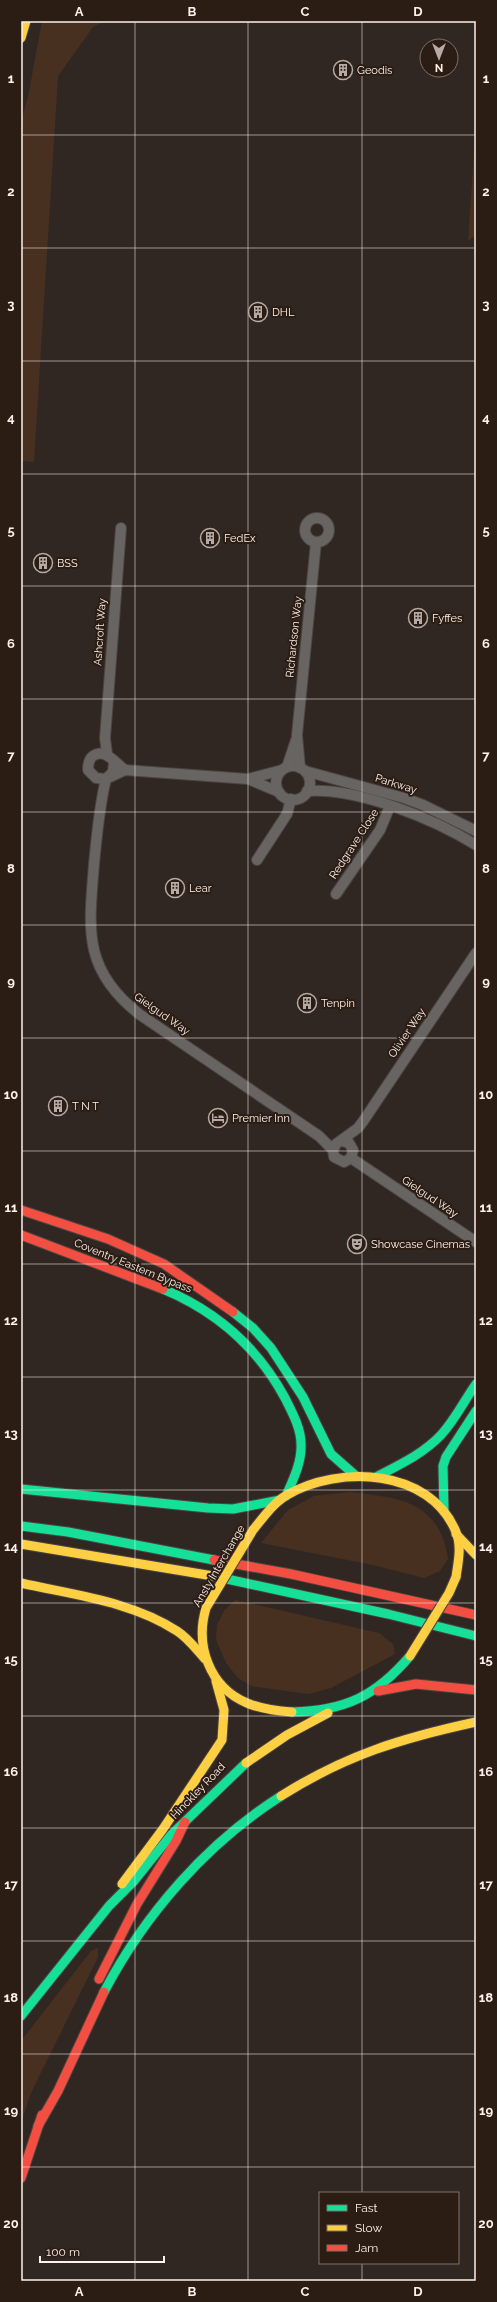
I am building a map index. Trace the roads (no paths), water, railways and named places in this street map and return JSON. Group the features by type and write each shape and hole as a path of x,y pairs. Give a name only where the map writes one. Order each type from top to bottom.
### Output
{"main road":[{"path":"21,38 26,21"},
{"name":"Coventry Eastern Bypass","path":"21,1210 108,1239 164,1264 232,1311 253,1328 271,1348 302,1398 331,1454 356,1476"},
{"name":"Coventry Eastern Bypass","path":"21,1235 169,1291 208,1312 240,1337 268,1368 286,1401 298,1428 302,1445 301,1461 283,1498"},
{"path":"376,1477 404,1462 432,1443 452,1421 476,1384"},
{"path":"444,1510 443,1466 450,1450 476,1411"},
{"name":"Ansty Interchange","path":"356,1476 376,1477 419,1490 444,1510 456,1534 459,1559 456,1578 449,1593 410,1656 396,1673 372,1692 345,1705 306,1713 266,1709 238,1698 215,1678 206,1660 202,1633 206,1608 253,1530 283,1498 333,1478 356,1476"},
{"path":"21,1489 208,1508 233,1508 283,1498"},
{"path":"21,1526 68,1532 291,1574 476,1615"},
{"path":"456,1534 476,1555"},
{"path":"21,1544 219,1577 388,1614 476,1636"},
{"path":"21,1583 134,1611 159,1620 185,1637 206,1660"},
{"name":"Hinckley Road","path":"21,2016 109,1906 118,1889 163,1829 222,1740 225,1728 224,1710 215,1678"},
{"path":"372,1692 400,1685 420,1683 476,1690"},
{"name":"Hinckley Road","path":"109,1906 125,1893 172,1835 222,1781 243,1763 283,1736 345,1705"},
{"path":"38,2126 52,2104 108,1983 138,1934 176,1884 224,1837 272,1801 328,1768 392,1742 443,1728 476,1722"},
{"path":"94,1988 137,1904 176,1841 185,1822"},
{"path":"21,2178 57,2070"}],"street":[{"name":"Ashcroft Way","path":"108,778 114,772 106,757 105,738 121,528"},
{"name":"Richardson Way","path":"302,769 297,735 316,542"},
{"name":"Richardson Way","path":"284,768 297,735"},
{"name":"Ashcroft Way","path":"96,778 90,774 88,766 92,757 106,757"},
{"path":"106,757 125,770"},
{"path":"279,792 276,780 284,768"},
{"path":"96,778 108,778 125,770 248,779 279,792 290,800 300,798 307,791 310,782 302,769 284,768 248,779"},
{"name":"Parkway","path":"302,769 417,802 476,831"},
{"name":"Gielgud Way","path":"96,778 100,802"},
{"name":"Gielgud Way","path":"108,778 100,802 90,918 96,958 108,982 126,1003 139,1014 319,1136 338,1144"},
{"name":"Parkway","path":"307,791 328,791 390,806 425,819 476,845"},
{"path":"257,860 287,814 290,800"},
{"name":"Redgrave Close","path":"336,894 380,830 390,806"},
{"name":"Olivier Way","path":"338,1144 358,1128 476,953"},
{"name":"Olivier Way","path":"353,1147 358,1128"},
{"path":"349,1143 353,1147 354,1152 351,1158 344,1162 334,1157 338,1144 349,1143"},
{"name":"Gielgud Way","path":"351,1158 476,1242"}],"place":[{"name":"Geodis","path":"343,70"},
{"name":"DHL","path":"258,312"},
{"name":"FedEx","path":"210,538"},
{"name":"BSS","path":"43,563"},
{"name":"Fyffes","path":"418,618"},
{"name":"Lear","path":"175,888"},
{"name":"Tenpin","path":"307,1003"},
{"name":"T N T","path":"58,1106"},
{"name":"Premier Inn","path":"218,1118"},
{"name":"Showcase Cinemas","path":"357,1244"}]}
